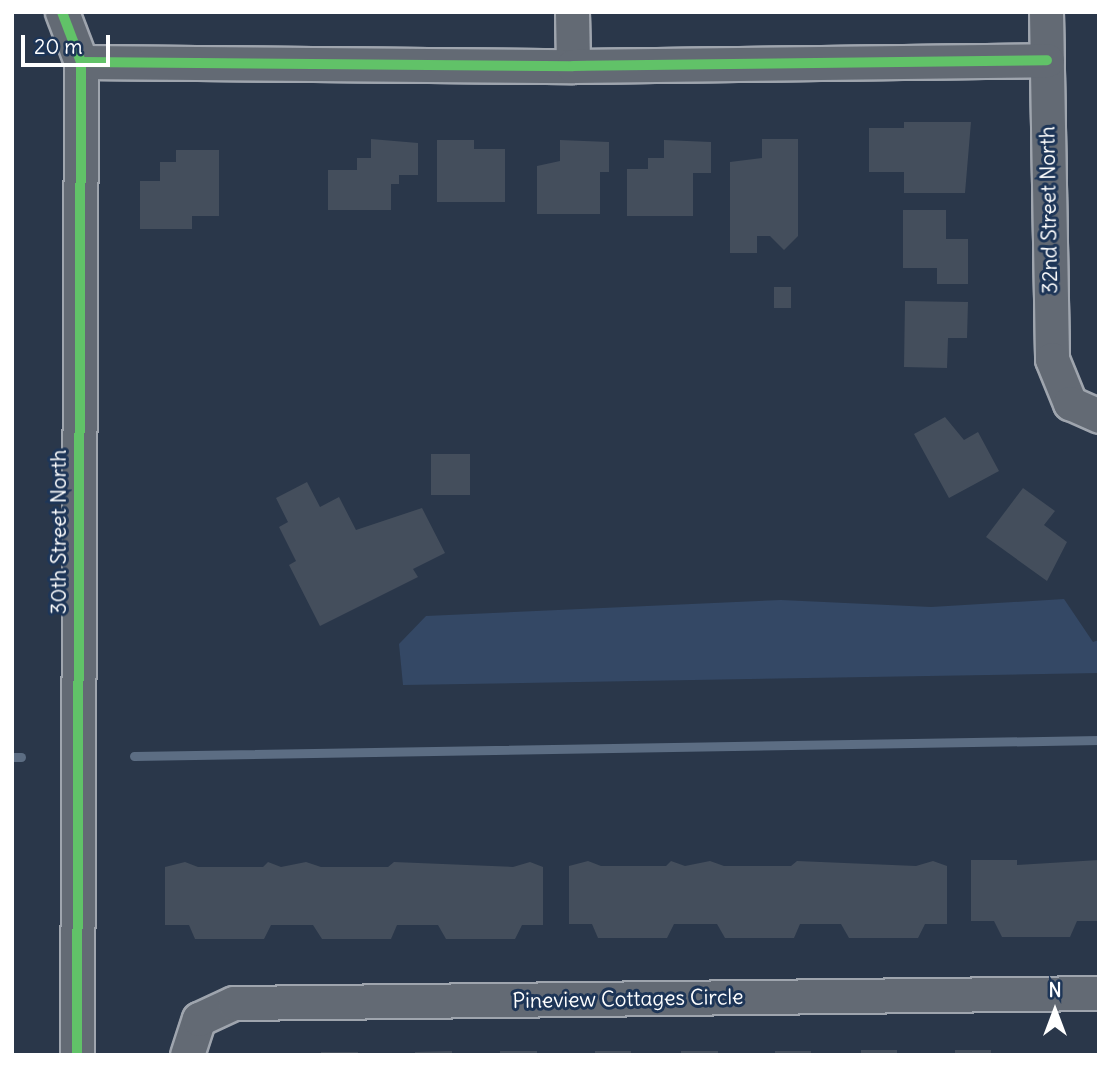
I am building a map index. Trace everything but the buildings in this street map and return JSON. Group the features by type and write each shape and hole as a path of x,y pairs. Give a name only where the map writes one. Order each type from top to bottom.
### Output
{"street":[{"name":"30th Street North","path":"62,12 81,62 77,1055"},
{"path":"572,12 573,66"},
{"name":"32nd Street North","path":"1046,12 1052,359 1085,410"},
{"path":"81,62 573,66 1046,60"},
{"name":"Pineview Cottages Circle","path":"187,1055 199,1019 234,1003 1099,993"}],"shaded area":[{"path":"1064,599 1093,642 1099,640 1099,673 403,685 399,644 426,616 781,600 931,607"}],"waterway":[{"path":"134,756 1099,740"},
{"path":"12,757 21,757"}],"cycle path":[{"path":"62,12 81,62 77,1055"},
{"path":"81,62 573,66 1047,60"}]}
